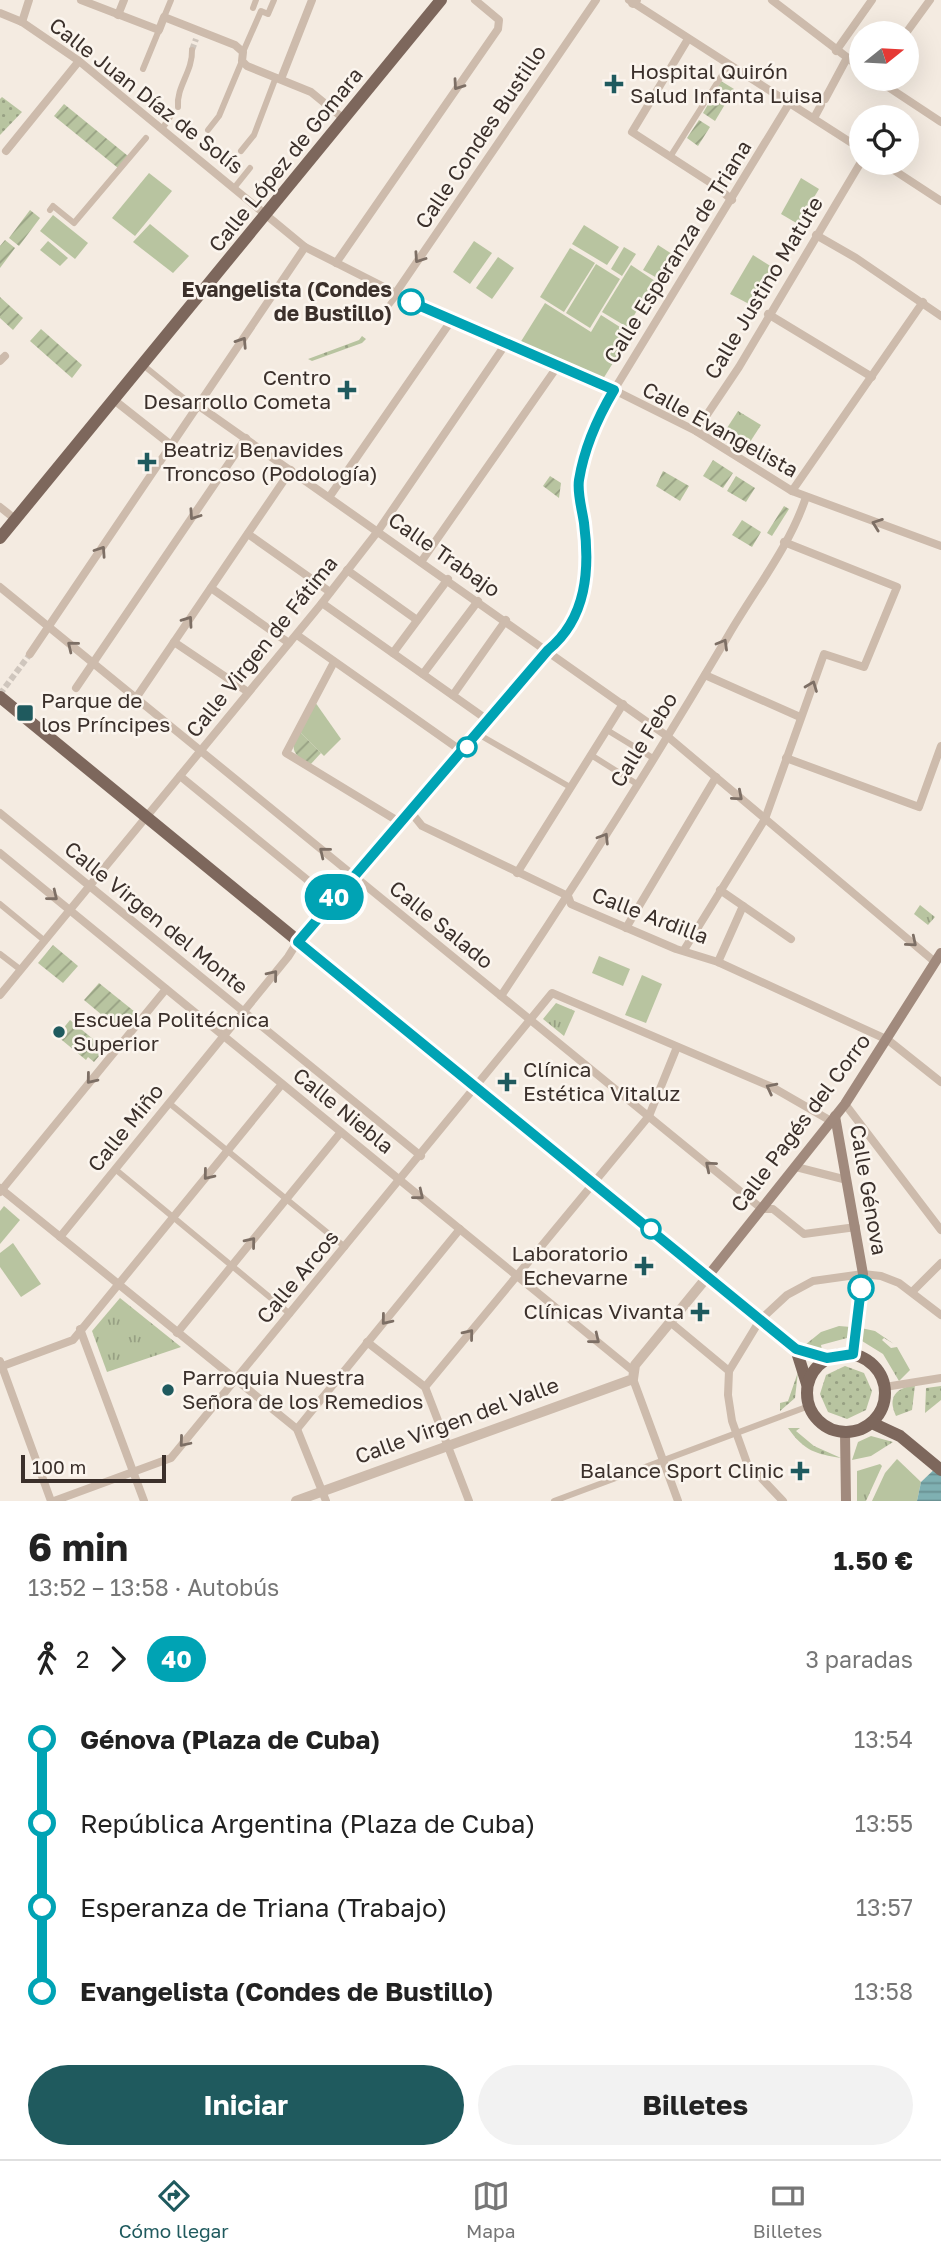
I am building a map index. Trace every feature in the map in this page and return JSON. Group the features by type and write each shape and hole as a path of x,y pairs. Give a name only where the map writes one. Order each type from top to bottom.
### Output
{"main road":[{"name":"Calle López de Gomara","path":"0,538 441,0"},
{"path":"2,702 796,1349 827,1358 853,1354 875,1365 885,1387 881,1411 872,1423 845,1432 827,1427 809,1406 807,1384 796,1349"},
{"name":"Calle Pagés del Corro","path":"708,1276 845,1104 888,1040 938,957"},
{"name":"Calle Génova","path":"833,1119 847,1180 863,1275 853,1354"},
{"path":"807,1384 811,1374 827,1358"},
{"path":"881,1411 904,1439 941,1470"},
{"path":"872,1423 904,1439"},
{"path":"845,1432 846,1501"}],"street":[{"path":"22,22 29,0"},
{"path":"80,0 159,30"},
{"path":"118,15 124,0"},
{"path":"143,69 171,0"},
{"path":"253,8 256,0"},
{"path":"208,130 219,116 261,11 268,14 274,0"},
{"path":"241,151 254,135 312,0"},
{"path":"335,262 498,29 499,20 475,0"},
{"name":"Calle Condes Bustillo","path":"396,295 596,0"},
{"path":"772,0 792,10 847,58 814,118"},
{"path":"836,51 872,0"},
{"path":"915,21 930,0"},
{"path":"633,1 849,141"},
{"name":"Calle Juan Díaz de Solís","path":"0,13 22,22 79,61 265,216"},
{"path":"164,17 198,35 235,45 242,57 278,78 306,90 344,119"},
{"path":"688,39 632,130 633,135 732,200"},
{"path":"178,107 177,99 192,63 192,50"},
{"path":"6,151 79,61"},
{"path":"670,157 729,64"},
{"path":"306,90 310,80"},
{"path":"894,91 941,122"},
{"name":"Calle Esperanza de Triana","path":"298,942 548,650 562,639 587,584 588,559 579,482 596,425 614,390 790,102"},
{"path":"162,129 170,117"},
{"path":"50,210 53,206 74,223 146,138"},
{"path":"234,188 250,167"},
{"name":"Calle Justino Matute","path":"696,431 853,175"},
{"path":"901,175 941,201"},
{"name":"Calle Evangelista","path":"265,216 305,247 396,295 505,345 614,390 696,431 792,491 916,540 941,546"},
{"path":"816,235 941,316"},
{"path":"30,654 305,247"},
{"path":"390,304 396,295"},
{"path":"792,491 923,302"},
{"path":"768,314 872,377"},
{"path":"330,496 451,321"},
{"name":"Calle Virgen de Fátima","path":"0,995 322,603 377,531 505,345"},
{"name":"Calle Trabajo","path":"143,365 198,407 330,496 667,736 765,820 938,957"},
{"path":"421,562 557,367"},
{"path":"114,400 171,445"},
{"path":"76,688 246,438"},
{"path":"136,698 291,470"},
{"name":"Calle Febo","path":"501,996 568,896 705,675 784,542 806,497"},
{"path":"0,507 15,519"},
{"path":"248,534 330,592"},
{"path":"684,950 765,820 824,654 864,667 899,583 784,542"},
{"path":"347,570 417,620"},
{"path":"394,653 448,579"},
{"name":"Calle Salado","path":"0,587 762,1209 773,1209 804,1234 856,1227"},
{"path":"211,588 289,643"},
{"path":"423,674 478,601"},
{"path":"322,603 489,721"},
{"path":"453,695 506,620"},
{"path":"297,635 463,752"},
{"path":"174,642 248,692"},
{"path":"334,662 286,754 401,823"},
{"path":"705,675 800,717"},
{"path":"517,873 623,704"},
{"path":"607,730 653,758"},
{"path":"478,734 570,787"},
{"path":"786,758 919,807 941,746"},
{"path":"591,755 637,784"},
{"path":"180,776 332,900"},
{"path":"626,928 716,777"},
{"name":"Calle Ardilla","path":"410,811 422,826 568,896 571,904 626,928 718,961 888,1040 941,1082"},
{"name":"Calle Virgen del Monte","path":"0,813 421,1156"},
{"name":"Calle Niebla","path":"0,853 460,1229 632,1374"},
{"path":"720,890 791,939"},
{"path":"0,904 45,941"},
{"path":"718,961 743,906"},
{"name":"Calle Miño","path":"60,1237 298,942"},
{"path":"0,954 21,971"},
{"path":"166,989 1,1190 296,1429 324,1496"},
{"name":"Calle Arcos","path":"53,1501 172,1458 552,993 677,1047"},
{"path":"425,1387 649,1116 677,1047 772,1087 833,1119"},
{"path":"53,1501 1,1365 74,1340 80,1329 282,1084"},
{"path":"169,1103 345,1247"},
{"path":"845,1104 941,1230"},
{"path":"177,1333 341,1132"},
{"path":"796,1167 847,1180"},
{"path":"115,1169 290,1314"},
{"path":"296,1429 460,1229"},
{"path":"912,1292 941,1263"},
{"path":"783,1501 747,1463 736,1432 729,1395 729,1371 761,1320 786,1295 813,1281 863,1275 881,1276 912,1292 941,1315"},
{"path":"678,1501 632,1374 708,1276"},
{"path":"670,1322 729,1371"},
{"path":"80,1329 144,1501"},
{"path":"368,1342 425,1387 470,1501"},
{"name":"Calle Virgen del Valle","path":"296,1501 324,1496 632,1374"},
{"path":"885,1387 941,1378"},
{"path":"554,1501 809,1406"}],"green space":[{"path":"721,81 734,89 727,101 714,94"},
{"path":"714,94 727,101 715,121 703,113"},
{"path":"2,97 22,112 0,135 0,99"},
{"path":"64,104 128,156 118,168 54,116"},
{"path":"699,120 710,127 698,146 687,138"},
{"path":"149,173 172,191 135,236 112,218"},
{"path":"801,178 819,189 798,224 781,214"},
{"path":"30,210 40,218 19,246 9,238"},
{"path":"53,215 88,243 75,259 40,231"},
{"path":"150,224 189,256 173,273 133,242"},
{"path":"584,225 619,247 607,265 572,244"},
{"path":"5,240 15,248 0,268 0,246"},
{"path":"48,241 68,258 60,266 40,250"},
{"path":"474,241 492,253 470,284 453,272"},
{"path":"658,245 672,254 657,278 643,270"},
{"path":"624,247 636,254 622,276 611,269"},
{"path":"570,248 595,263 564,312 540,297"},
{"path":"753,255 772,267 749,304 730,294"},
{"path":"498,257 514,268 492,299 476,288"},
{"path":"596,264 620,279 590,328 566,313"},
{"path":"631,265 655,281 627,327 602,312"},
{"path":"0,297 23,318 13,330 0,318"},
{"path":"545,303 591,332 601,315 631,334 603,379 520,343"},
{"path":"41,329 82,365 72,378 30,341"},
{"path":"362,336 366,339 362,343 312,361 308,359 359,340"},
{"path":"738,411 761,425 750,442 727,428"},
{"path":"713,460 733,473 723,488 703,476"},
{"path":"663,471 689,486 680,501 656,486"},
{"path":"550,476 561,483 559,498 543,486"},
{"path":"736,476 755,488 746,502 727,491"},
{"path":"784,506 789,509 772,536 767,533"},
{"path":"742,520 761,532 752,547 732,535"},
{"path":"315,702 341,739 324,756 299,731"},
{"path":"299,731 321,753 310,765 294,751 294,742"},
{"path":"920,905 935,917 928,925 914,914"},
{"path":"53,945 78,966 63,983 38,963"},
{"path":"599,956 630,969 623,986 592,973"},
{"path":"642,975 662,984 646,1023 625,1015"},
{"path":"99,983 135,1012 120,1030 84,1000"},
{"path":"556,1003 575,1011 564,1036 543,1019"},
{"path":"70,1020 105,1049 94,1062 88,1057 86,1060 57,1036"},
{"path":"4,1206 20,1220 0,1244 0,1211"},
{"path":"13,1243 41,1284 21,1297 0,1267 0,1253"},
{"path":"120,1298 181,1347 107,1372 92,1331"},
{"path":"839,1326 851,1327 847,1338 821,1345 822,1350 805,1345 821,1332"},
{"path":"861,1328 875,1331 894,1344 884,1338 882,1340 891,1348 897,1347 910,1370 899,1381 883,1354 862,1341"},
{"path":"845,1366 864,1373 872,1391 866,1410 847,1419 828,1412 820,1394 826,1375"},
{"path":"798,1372 795,1398 780,1411 780,1403 788,1401"},
{"path":"915,1385 912,1410 896,1416 892,1404 895,1394 903,1388"},
{"path":"941,1386 941,1400 925,1413 926,1388"},
{"path":"788,1428 800,1428 796,1431 814,1446 841,1458 805,1447"},
{"path":"871,1436 893,1442 871,1456 852,1460 858,1442"},
{"path":"897,1459 921,1482 917,1501 872,1501 885,1473"},
{"path":"880,1464 882,1466 866,1501 857,1501 857,1471"}],"water":[{"path":"941,1463 941,1501 917,1501 921,1482"}],"tunnel":[{"path":"192,50 196,39"},
{"path":"0,694 30,654"}],"bus line":[{"name":"40","path":"411,302 614,390 596,425 579,482 588,559 587,584 562,639 548,650 463,752 307,927 298,942 796,1349 827,1358 844,1353 853,1354 861,1288"}],"place":[{"name":"Hospital Quirón Salud Infanta Luisa","path":"614,84"},
{"name":"Evangelista (Condes de Bustillo)","path":"411,302"},
{"name":"Centro Desarrollo Cometa","path":"347,390"},
{"name":"Beatriz Benavides Troncoso (Podología)","path":"147,462"},
{"name":"Parque de los Príncipes","path":"25,713"},
{"name":"Escuela Politécnica Superior","path":"59,1032"},
{"name":"Clínica Estética Vitaluz","path":"507,1082"},
{"name":"Laboratorio Echevarne","path":"644,1266"},
{"name":"Clínicas Vivanta","path":"700,1312"},
{"name":"Parroquia Nuestra Señora de los Remedios","path":"168,1390"},
{"name":"Balance Sport Clinic","path":"800,1471"}]}
